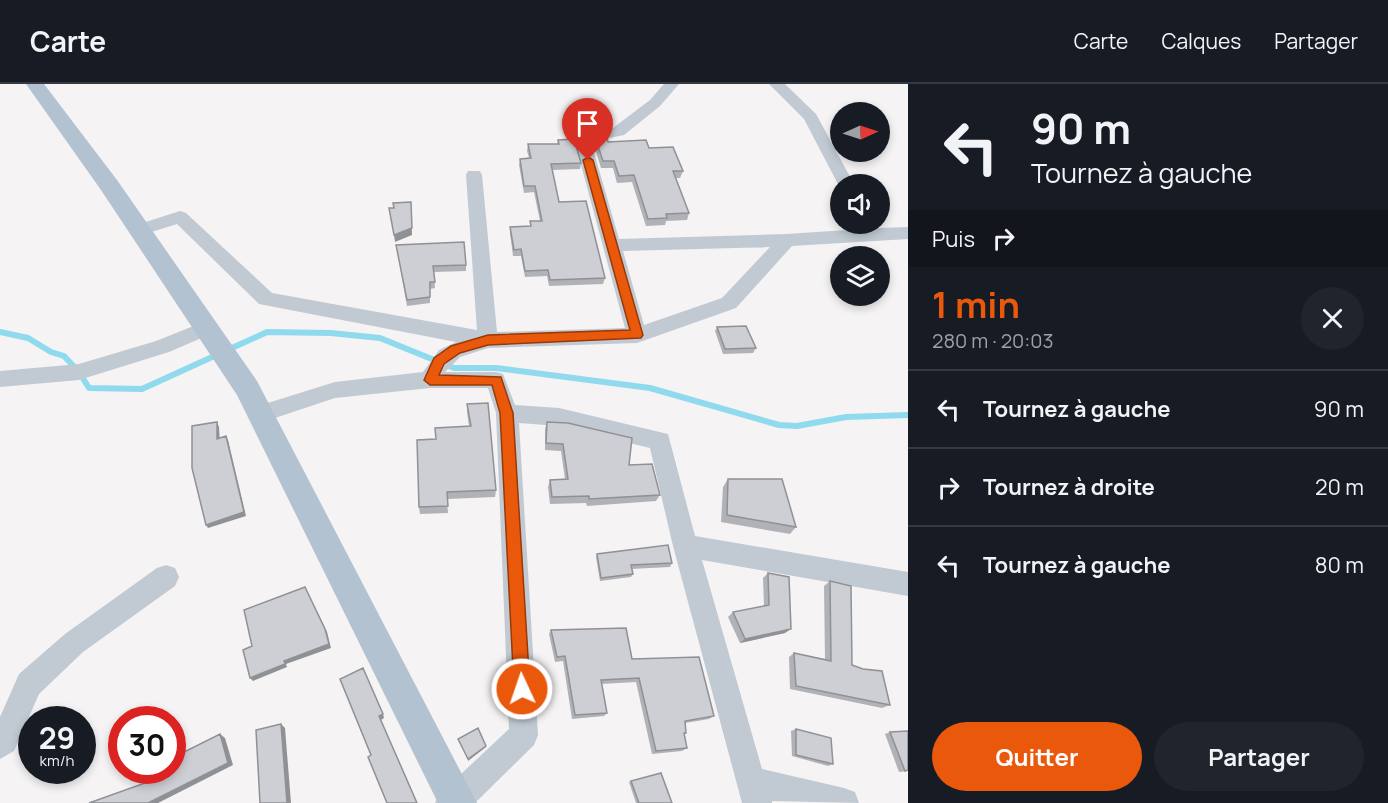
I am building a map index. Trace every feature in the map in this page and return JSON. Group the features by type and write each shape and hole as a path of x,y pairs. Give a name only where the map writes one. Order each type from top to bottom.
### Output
{"main road":[{"path":"35,84 139,230 217,345 260,414 455,802"}],"street":[{"path":"637,335 582,139 618,132 655,103 672,84"},
{"path":"776,84 811,117 841,174"},
{"path":"474,175 488,340"},
{"path":"139,230 180,216 266,298 488,340 637,335 729,303 787,240"},
{"path":"890,231 908,233"},
{"path":"612,245 787,240 833,234"},
{"path":"430,380 439,361 455,349 488,340"},
{"path":"0,379 79,372 162,347 217,345"},
{"path":"260,414 334,390 430,380 496,380 507,413 525,735 455,802"},
{"path":"507,413 559,417 660,441 685,546 753,792 844,803"},
{"path":"685,546 908,584"},
{"path":"0,744 4,741 29,684 74,643 166,577"}],"building":[{"path":"595,137 607,137 608,142 646,140 649,148 673,147 683,171 673,171 689,213 666,214 667,218 648,219 634,175 619,176 614,161 603,161"},
{"path":"574,139 581,163 551,164 559,202 586,201 605,278 550,280 548,270 525,271 521,249 514,250 510,227 531,226 530,221 542,221 535,186 524,186 520,159 531,158 528,144 559,144 558,140"},
{"path":"411,202 412,228 394,235 389,208 394,208 393,203"},
{"path":"464,242 466,265 433,266 435,282 430,282 430,297 407,300 396,245"},
{"path":"746,326 756,348 725,349 717,327"},
{"path":"488,403 496,490 447,492 448,506 419,507 417,440 436,439 435,428 471,426 467,404"},
{"path":"217,422 217,439 226,436 244,512 206,525 192,468 192,426"},
{"path":"547,422 568,423 632,438 629,465 652,464 660,495 589,499 589,496 552,497 550,480 568,479 563,444 546,443"},
{"path":"728,479 782,479 796,527 727,515"},
{"path":"668,545 672,563 631,565 633,574 601,578 597,554"},
{"path":"768,573 789,577 791,629 745,639 733,612 769,605"},
{"path":"830,581 851,586 852,665 882,671 890,705 796,686 794,653 831,661"},
{"path":"305,587 325,629 329,644 284,661 285,664 250,678 243,650 252,646 244,610"},
{"path":"626,628 632,659 699,657 714,716 685,721 686,733 684,733 687,748 656,751 639,678 601,680 607,713 575,715 565,656 557,657 551,630"},
{"path":"363,668 383,714 379,716 417,803 387,803 368,757 371,755 340,679"},
{"path":"281,724 287,803 260,803 256,730"},
{"path":"478,728 486,746 468,759 458,739"},
{"path":"796,729 831,738 833,764 796,755"},
{"path":"908,731 908,770 905,771 890,732"},
{"path":"220,734 228,763 186,784 186,751"},
{"path":"661,773 672,803 639,803 631,781"},
{"path":"142,784 186,784 148,803 89,803"}],"waterway":[{"path":"0,332 28,338 51,352 64,356 79,372 89,388 142,389 267,332 331,333 380,338 454,368 496,368 650,388 779,425 797,426 846,417 908,415"}],"route":[{"path":"522,689 507,413 496,380 430,380 439,361 455,349 488,340 637,335 588,160"}]}
